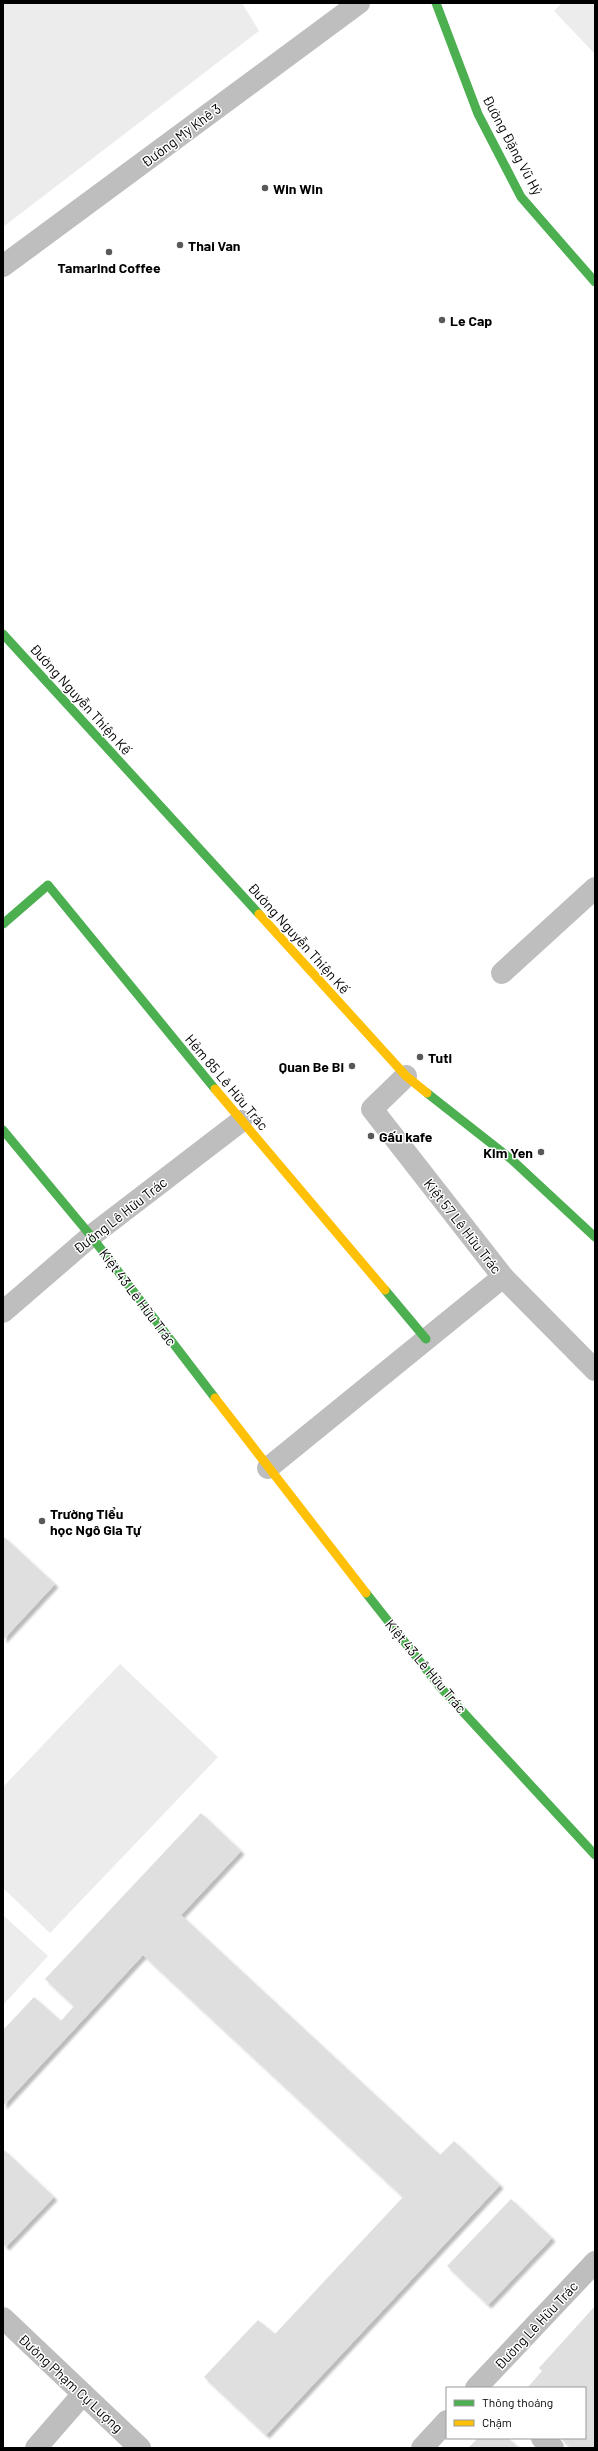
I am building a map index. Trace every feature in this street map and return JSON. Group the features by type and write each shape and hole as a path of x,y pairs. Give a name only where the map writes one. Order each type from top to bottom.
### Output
{"street":[{"name":"Đường Mỹ Khê 3","path":"3,266 359,3"},
{"name":"Đường Đặng Vũ Hỷ","path":"436,3 478,114 521,197 595,282"},
{"name":"Đường Nguyễn Thiện Kế","path":"3,635 406,1076 511,1159 595,1237"},
{"name":"Hẻm 85 Lê Hữu Trác","path":"3,924 48,885 241,1121 426,1339"},
{"path":"502,973 595,888"},
{"name":"Kiệt 57 Lê Hữu Trác","path":"406,1076 372,1109 504,1278 595,1370"},
{"name":"Đường Lê Hữu Trác","path":"3,1312 91,1236 241,1121"},
{"name":"Kiệt 43 Lê Hữu Trác","path":"3,1130 91,1236 268,1468 440,1687 595,1855"},
{"path":"268,1468 426,1339 504,1278"},
{"name":"Đường Lê Hữu Trác","path":"481,2386 595,2262"},
{"name":"Đường Phạm Cự Lượng","path":"3,2318 140,2448"},
{"path":"36,2448 83,2394"},
{"path":"422,2448 446,2422"},
{"path":"543,2439 553,2448"}],"shaded area":[{"path":"3,3 242,3 259,31 3,227"},
{"path":"562,3 595,3 595,54 554,11"},
{"path":"120,1664 218,1757 50,1933 3,1888 3,1787"},
{"path":"3,1915 48,1956 3,2005"}],"building":[{"path":"3,1536 55,1584 3,1640"},
{"path":"201,1813 241,1851 181,1915 440,2155 454,2141 500,2185 266,2435 204,2377 258,2320 275,2334 403,2197 143,1955 3,2106 3,2030 34,1997 61,2021 74,2006 45,1979"},
{"path":"3,2149 54,2197 6,2247 3,2244"},
{"path":"511,2199 552,2238 488,2305 447,2266"},
{"path":"595,2306 595,2448 571,2448 561,2439 586,2439 586,2387 528,2387 542,2371 539,2368"},
{"path":"477,2439 509,2439 519,2448 468,2448"}],"traffic: fast":[{"path":"436,3 478,114 521,197 595,282"},
{"path":"3,634 259,914"},
{"path":"3,924 48,885 215,1089"},
{"path":"427,1093 511,1159 595,1237"},
{"path":"3,1130 91,1236 215,1398"},
{"path":"385,1290 426,1339"},
{"path":"366,1593 440,1687 595,1855"}],"traffic: slow":[{"path":"259,914 406,1076 427,1093"},
{"path":"215,1089 385,1290"},
{"path":"215,1398 366,1593"}],"place":[{"name":"Win Win","path":"265,188"},
{"name":"Thai Van","path":"180,245"},
{"name":"Tamarind Coffee","path":"109,252"},
{"name":"Le Cap","path":"442,320"},
{"name":"Tuti","path":"420,1057"},
{"name":"Quan Be Bi","path":"352,1066"},
{"name":"Gấu kafe","path":"371,1136"},
{"name":"Kim Yen","path":"541,1152"},
{"name":"Trường Tiểu học Ngô Gia Tự","path":"42,1521"}]}
